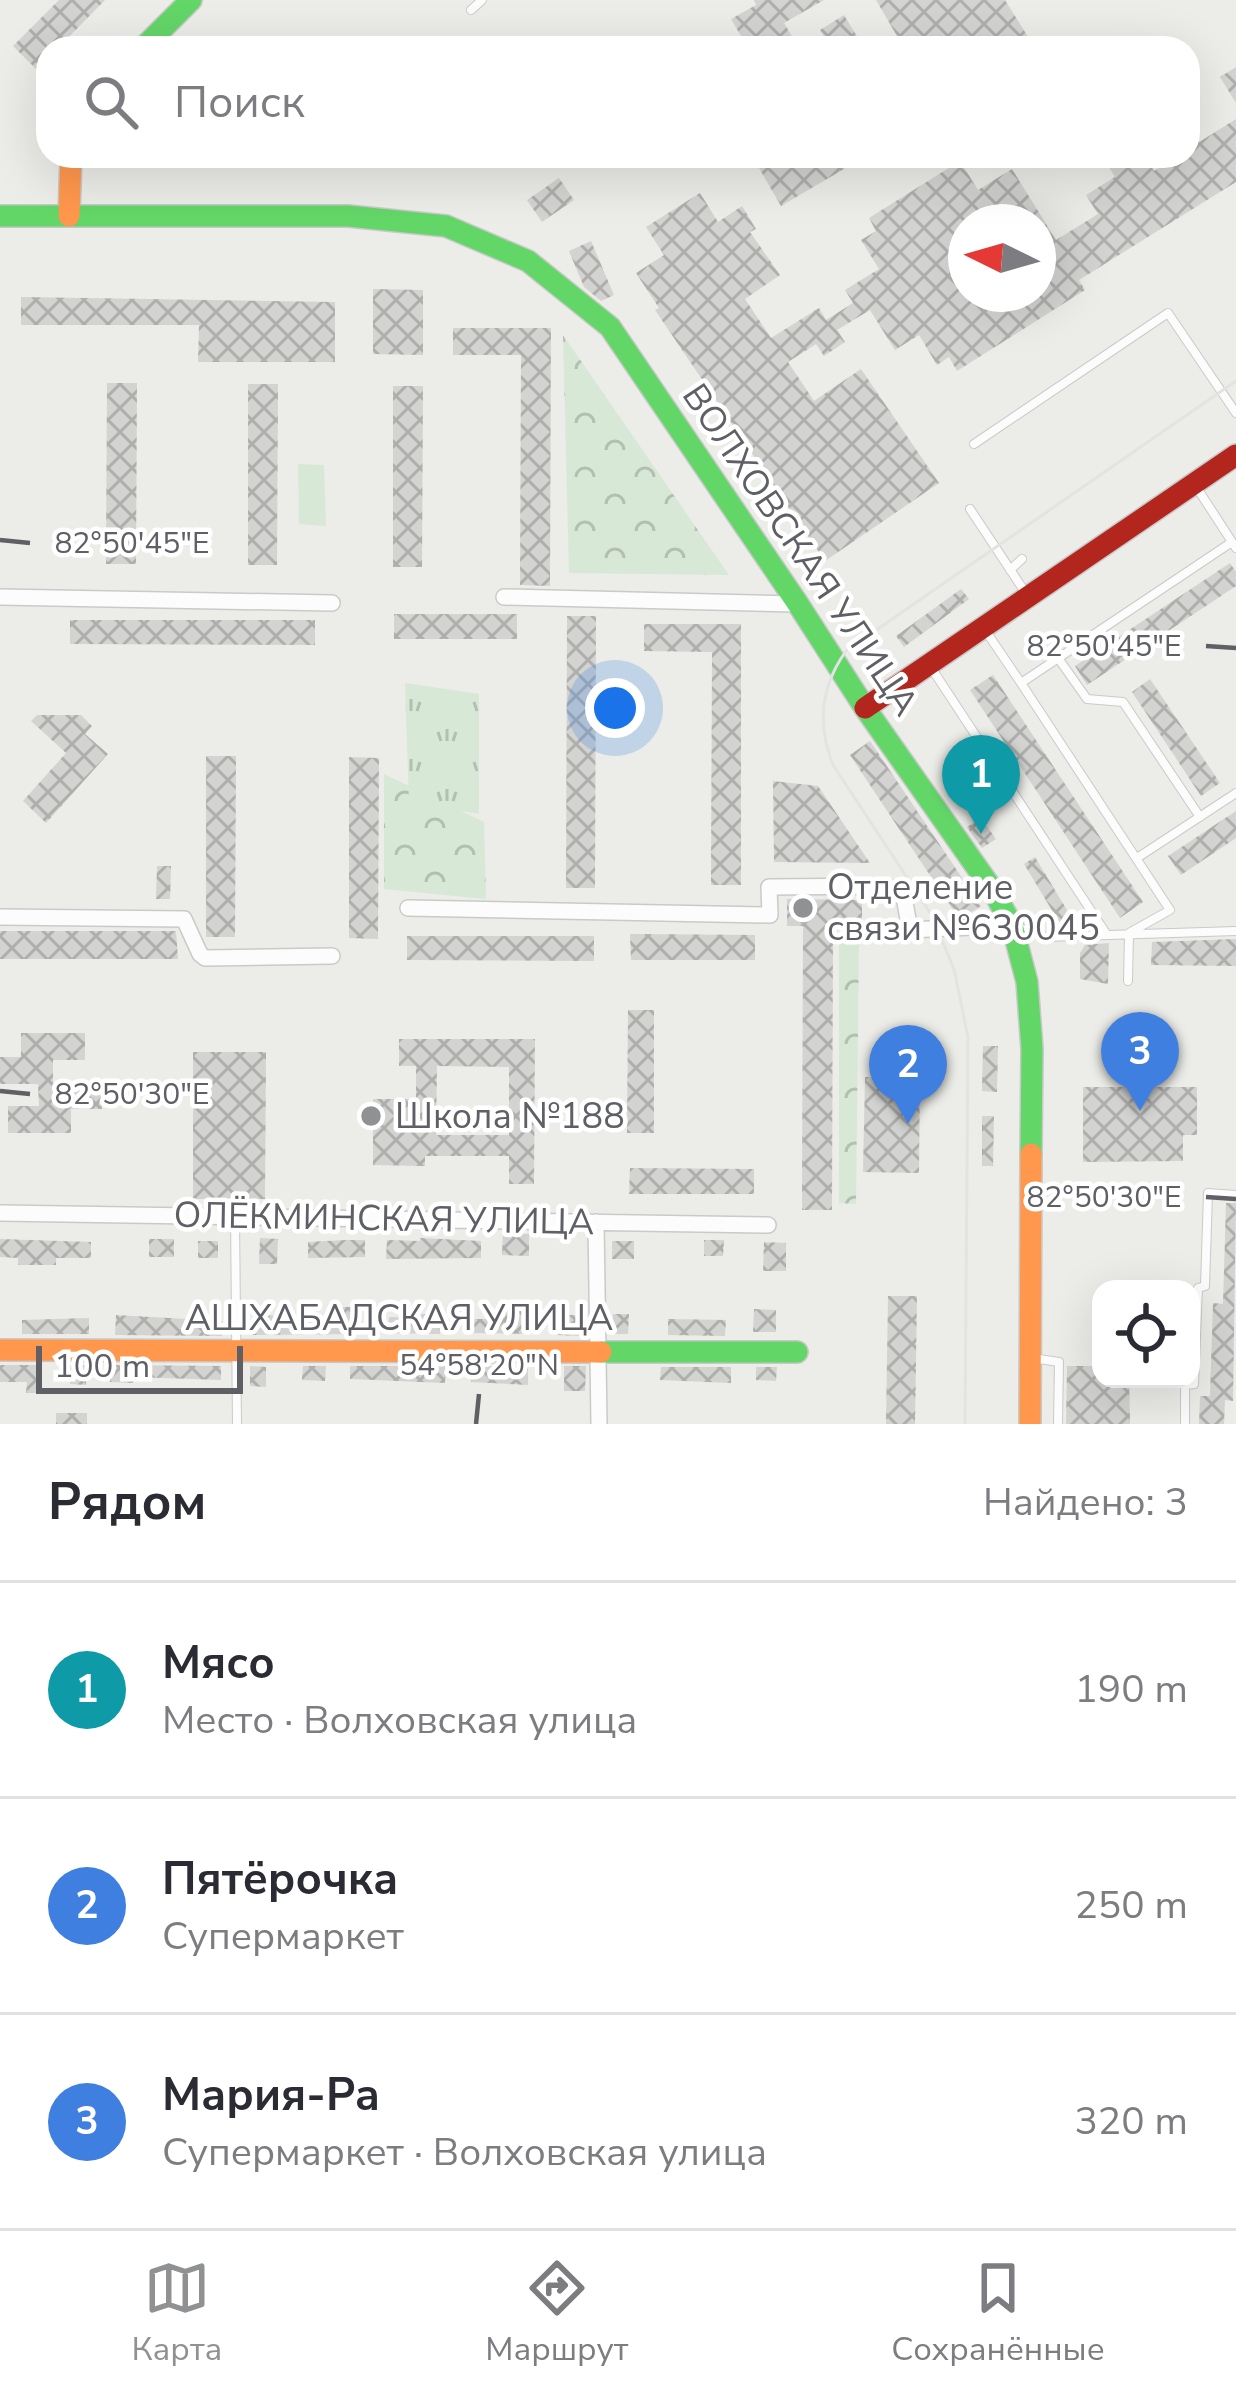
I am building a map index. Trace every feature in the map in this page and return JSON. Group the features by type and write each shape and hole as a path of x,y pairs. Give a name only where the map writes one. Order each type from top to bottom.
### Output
{"main road":[{"path":"155,36 190,0"},
{"path":"69,216 71,168"},
{"name":"ВОЛХОВСКАЯ УЛИЦА","path":"0,217 348,216 446,226 528,261 610,327 1012,925 1027,982 1032,1032 1030,1424"},
{"path":"865,708 1236,455"},
{"name":"АШХАБАДСКАЯ УЛИЦА","path":"0,1349 797,1352"}],"street":[{"path":"0,597 332,603"},
{"path":"504,597 798,604"},
{"path":"408,908 770,915 769,887 887,886 904,897 910,930 1012,925"},
{"path":"0,917 184,920 205,958 332,956"},
{"name":"ОЛЁКМИНСКАЯ УЛИЦА","path":"0,1213 768,1226"},
{"path":"596,1222 599,1424"}],"lane":[{"path":"471,10 482,0"},
{"path":"974,444 1168,313 1236,413"},
{"path":"1021,683 1234,545 1194,484"},
{"path":"970,509 1028,596"},
{"path":"1010,570 1022,560"},
{"path":"983,626 1170,910 1129,933"},
{"path":"1058,658 1087,699 1123,702 1199,817"},
{"path":"928,663 1107,935"},
{"path":"1137,858 1236,793"},
{"path":"1012,925 1045,937 1236,931"},
{"path":"1128,981 1129,933"},
{"path":"1184,1424 1185,1385 1194,1384 1198,1288 1205,1286 1208,1193 1236,1195"},
{"path":"235,1216 237,1424"},
{"path":"1030,1358 1059,1362 1058,1424"}],"green space":[{"path":"563,335 729,575 569,573"},
{"path":"298,464 324,465 326,526 299,524"},
{"path":"405,683 479,694 479,814 409,802"},
{"path":"384,774 484,822 486,899 384,889"},
{"path":"839,940 859,940 856,1204 839,1203"}],"building":[{"path":"59,0 105,0 70,36 36,36 36,69 13,46"},
{"path":"754,0 824,0 784,23 792,36 741,36 731,19 756,5"},
{"path":"876,0 1005,0 1028,36 897,36"},
{"path":"844,15 857,36 824,36 820,30"},
{"path":"1236,67 1236,103 1220,77"},
{"path":"1236,119 1236,182 1079,280 1085,290 1056,308 1056,240 1098,214 1086,195 1115,177 1109,168 1200,168 1200,142"},
{"path":"759,168 846,168 781,206"},
{"path":"949,168 964,168 978,190 1012,169 1034,204 948,204 948,312 1050,312 957,371 949,357 937,365 919,335 895,350 870,310 837,330 845,342 824,356 816,344 788,362 814,401 861,369 939,483 825,561 655,310 659,308 636,273 664,255 646,227 700,193 718,222 742,206 756,229 750,232 780,275 745,299 771,338 819,308 826,320 853,303 845,290 879,269 861,240 876,231 869,218"},
{"path":"559,178 574,200 542,222 527,200"},
{"path":"591,241 614,295 601,301 584,287 569,251"},
{"path":"373,289 423,290 423,355 373,354"},
{"path":"21,297 335,302 335,362 198,362 199,325 21,325"},
{"path":"453,328 551,328 550,586 520,585 521,355 453,355"},
{"path":"107,383 137,383 136,564 106,564"},
{"path":"248,384 278,384 277,565 248,565"},
{"path":"393,386 423,386 422,567 393,567"},
{"path":"1230,563 1236,586 1087,685 1075,666"},
{"path":"961,589 969,599 904,647 896,636"},
{"path":"394,614 517,614 517,639 394,639"},
{"path":"567,616 596,616 595,888 566,888"},
{"path":"70,620 315,620 315,645 70,644"},
{"path":"644,624 741,624 741,885 711,885 712,652 644,651"},
{"path":"993,675 1143,902 1120,918 970,690"},
{"path":"1150,679 1220,783 1201,796 1132,692"},
{"path":"37,715 81,715 92,726 85,734 108,754 46,823 23,801 66,753 31,721"},
{"path":"870,741 981,906 967,915 957,916 850,755"},
{"path":"206,756 236,756 235,937 206,937"},
{"path":"349,757 379,758 378,939 349,938"},
{"path":"773,781 818,786 870,863 774,862"},
{"path":"1236,811 1236,838 1181,875 1168,856"},
{"path":"981,818 996,839 982,848 967,827"},
{"path":"1035,857 1070,915 1059,922 1024,864"},
{"path":"157,866 171,866 170,899 156,899"},
{"path":"787,899 862,900 862,926 833,926 832,1210 802,1210 803,926 787,926"},
{"path":"0,931 176,931 178,959 0,959"},
{"path":"630,934 755,935 755,960 631,960"},
{"path":"407,936 594,936 594,961 407,960"},
{"path":"1236,939 1236,966 1151,965 1152,942"},
{"path":"1109,943 1108,984 1080,979 1080,953 1085,945"},
{"path":"628,1010 654,1010 654,1133 627,1133"},
{"path":"21,1033 85,1033 85,1060 53,1060 53,1082 102,1083 102,1109 71,1109 71,1133 8,1133 8,1106 39,1106 38,1084 0,1084 0,1057 21,1057"},
{"path":"399,1039 535,1039 534,1184 509,1184 509,1156 425,1156 425,1166 373,1165 373,1099 416,1099 416,1066 399,1066","holes":["437,1066 509,1067 509,1135 436,1135"]},
{"path":"983,1046 998,1046 997,1092 982,1091"},
{"path":"193,1052 266,1052 265,1199 193,1199"},
{"path":"893,1070 920,1070 919,1173 863,1172 865,1077 893,1078"},
{"path":"1083,1087 1197,1087 1197,1135 1183,1135 1183,1161 1083,1162"},
{"path":"982,1116 994,1116 993,1166 982,1166"},
{"path":"630,1168 754,1169 754,1194 629,1194"},
{"path":"1226,1203 1236,1203 1233,1401 1225,1400 1224,1424 1199,1424 1200,1396 1210,1396 1213,1303 1223,1304"},
{"path":"503,1233 529,1234 529,1256 502,1255"},
{"path":"260,1238 278,1239 277,1264 259,1264"},
{"path":"0,1239 91,1242 91,1258 56,1258 56,1265 18,1265 18,1258 0,1257"},
{"path":"149,1239 174,1239 174,1257 149,1257"},
{"path":"365,1240 365,1257 308,1258 308,1242"},
{"path":"387,1240 481,1241 481,1258 386,1259"},
{"path":"704,1240 724,1240 723,1256 704,1256"},
{"path":"198,1241 218,1241 218,1258 198,1258"},
{"path":"612,1241 634,1241 634,1259 612,1259"},
{"path":"764,1242 786,1243 786,1271 763,1271"},
{"path":"888,1296 917,1296 915,1424 886,1424"},
{"path":"342,1307 358,1307 357,1334 252,1335 253,1315 342,1320"},
{"path":"754,1309 776,1310 776,1332 753,1332"},
{"path":"505,1310 535,1310 534,1334 471,1333 471,1319 499,1319 505,1317"},
{"path":"421,1314 440,1314 440,1334 388,1333 389,1317 421,1318"},
{"path":"558,1314 583,1316 582,1336 557,1335"},
{"path":"613,1314 629,1314 628,1334 612,1334"},
{"path":"116,1315 222,1321 222,1336 115,1335"},
{"path":"89,1318 89,1334 22,1334 22,1320"},
{"path":"668,1319 726,1320 725,1336 668,1335"},
{"path":"0,1365 41,1365 40,1393 26,1393 27,1382 0,1382"},
{"path":"70,1365 86,1365 86,1385 70,1384"},
{"path":"110,1365 221,1366 221,1380 134,1377 133,1383 110,1382"},
{"path":"250,1366 266,1367 266,1387 250,1386"},
{"path":"303,1366 326,1366 325,1381 302,1380"},
{"path":"350,1366 446,1366 445,1383 350,1379"},
{"path":"471,1366 528,1366 528,1385 471,1382"},
{"path":"564,1366 586,1366 585,1391 564,1391"},
{"path":"1067,1366 1092,1366 1092,1388 1129,1388 1130,1424 1066,1424"},
{"path":"661,1367 731,1367 731,1383 660,1380"},
{"path":"756,1367 777,1367 776,1381 756,1380"},
{"path":"56,1413 87,1413 87,1424 56,1424"}],"tram line":[{"path":"965,1424 968,1037 954,969 931,914 833,765 823,721 827,692 846,651 1236,381"}],"traffic: fast":[{"path":"155,36 191,0"},
{"path":"0,216 348,216 446,226 528,261 610,327 1012,925 1027,982 1031,1154"},
{"path":"601,1352 797,1352"}],"traffic: slow":[{"path":"69,216 71,168"},
{"path":"1030,1424 1031,1154"},
{"path":"0,1350 601,1352"}],"traffic: jam":[{"path":"865,708 1236,455"}],"place":[{"name":"Мясо","path":"981,834"},
{"name":"Отделение связи №630045","path":"803,908"},
{"name":"Мария-Ра","path":"1140,1111"},
{"name":"Школа №188","path":"371,1116"},
{"name":"Пятёрочка","path":"908,1124"}]}
